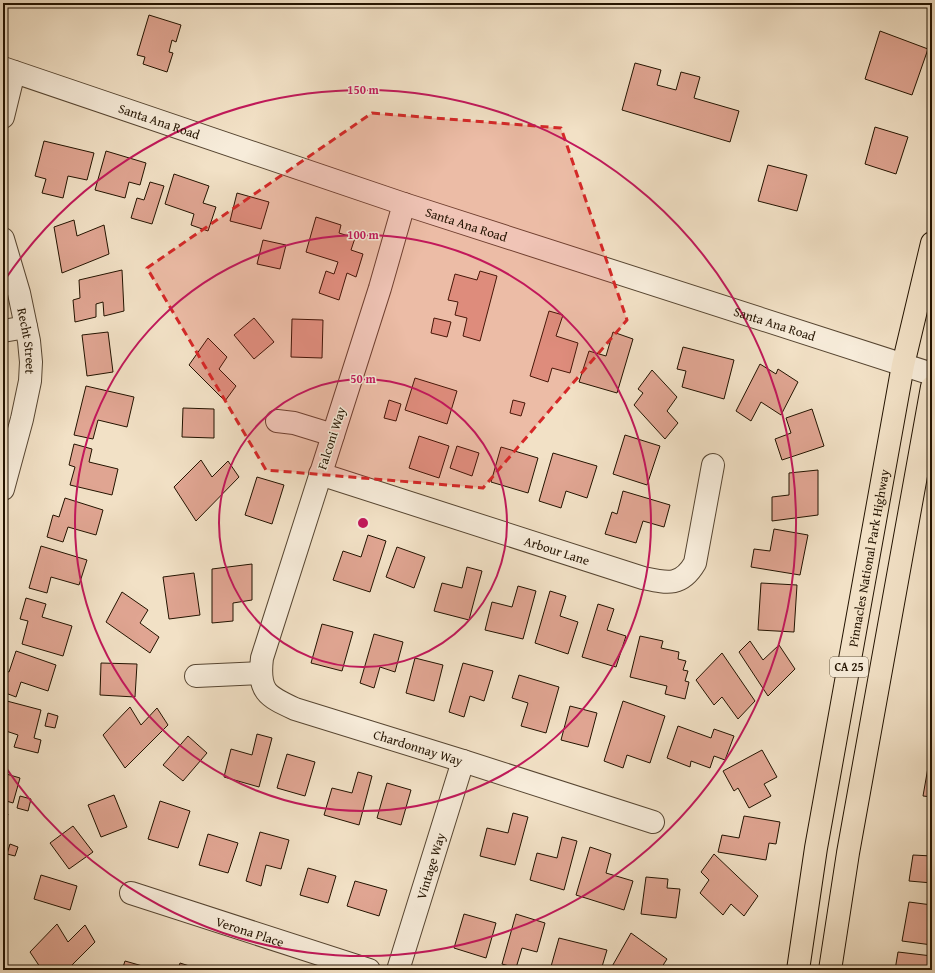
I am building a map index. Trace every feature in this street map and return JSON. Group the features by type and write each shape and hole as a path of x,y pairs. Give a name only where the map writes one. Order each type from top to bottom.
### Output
{"main road":[{"name":"Pinnacles National Park Highway","path":"798,970 816,848 903,365 932,242"},
{"name":"CA 25","path":"830,970 848,853 932,387"}],"street":[{"path":"3,117 8,70"},
{"name":"Santa Ana Road","path":"8,70 404,204 932,374"},
{"name":"Falconi Way","path":"260,673 262,658 380,288 404,204"},
{"name":"Recht Street","path":"3,239 20,293 32,362 30,382 22,419 3,489"},
{"path":"3,331 26,327"},
{"path":"277,421 294,423 333,435"},
{"name":"Arbour Lane","path":"320,474 643,578 663,582 676,581 683,577 689,572 695,563 713,465"},
{"path":"196,676 260,673"},
{"name":"Chardonnay Way","path":"260,673 263,687 268,693 295,709 653,822"},
{"name":"Vintage Way","path":"398,970 463,761"},
{"name":"Verona Place","path":"131,893 369,970"}],"highlighted area":[{"path":"372,113 561,128 627,320 483,488 266,470 147,268"}],"building":[{"path":"149,15 181,25 176,42 172,40 169,52 173,53 167,72 143,64 145,57 137,55"},
{"path":"880,31 928,49 912,95 865,79"},
{"path":"635,63 661,70 657,85 676,90 681,72 700,77 694,98 739,111 730,142 622,110"},
{"path":"875,127 908,137 896,174 865,164"},
{"path":"44,141 94,153 87,180 68,176 63,198 42,193 46,179 35,176"},
{"path":"106,151 146,163 140,185 129,182 125,198 95,190"},
{"path":"768,165 807,175 797,211 758,201"},
{"path":"174,174 209,186 203,203 216,207 208,231 191,225 194,214 165,204"},
{"path":"150,182 164,186 152,224 131,218 137,198 144,200"},
{"path":"237,193 269,202 261,229 230,221"},
{"path":"316,217 341,225 339,233 355,238 351,250 363,254 356,277 347,273 339,300 319,293 326,271 334,274 338,262 306,252"},
{"path":"74,220 77,236 104,225 109,254 62,273 54,227"},
{"path":"263,240 286,245 280,269 257,264"},
{"path":"122,270 124,311 104,316 103,302 96,304 96,317 75,322 73,300 80,298 79,280"},
{"path":"480,271 497,276 480,341 463,336 467,318 455,315 458,302 448,300 455,274 477,280"},
{"path":"549,311 563,315 556,336 578,343 570,373 552,368 548,382 530,376"},
{"path":"254,318 274,342 254,359 234,335"},
{"path":"434,318 451,322 447,337 431,333"},
{"path":"292,319 323,320 322,358 291,357"},
{"path":"108,332 113,372 87,376 82,335"},
{"path":"613,332 633,339 617,393 579,382 589,351 606,356"},
{"path":"208,338 227,357 219,369 236,386 225,401 189,365"},
{"path":"683,347 734,360 724,399 682,387 686,371 677,369"},
{"path":"760,364 776,374 778,369 798,382 781,415 761,402 751,421 736,411"},
{"path":"652,370 677,397 667,411 678,423 665,439 634,405 643,393 638,389"},
{"path":"415,378 457,391 447,424 405,410"},
{"path":"86,386 134,397 127,427 98,420 93,439 74,435"},
{"path":"389,400 401,404 396,421 384,418"},
{"path":"513,400 525,403 521,416 510,413"},
{"path":"183,408 214,409 214,438 182,437"},
{"path":"812,409 824,446 782,460 775,439 791,433 786,418"},
{"path":"625,435 660,446 647,485 613,474"},
{"path":"419,436 449,446 439,478 409,468"},
{"path":"74,444 92,449 89,462 118,469 112,495 70,485 75,467 69,465"},
{"path":"457,446 479,453 472,476 450,468"},
{"path":"501,447 538,458 528,493 491,482"},
{"path":"553,453 597,466 587,498 566,491 561,508 539,501"},
{"path":"201,460 212,477 228,461 239,477 196,521 174,487"},
{"path":"818,470 818,515 772,521 772,497 789,495 789,473"},
{"path":"257,477 284,485 272,524 245,515"},
{"path":"623,491 670,505 664,527 643,521 636,543 605,534 612,512 617,514"},
{"path":"65,498 103,510 96,535 68,527 63,542 47,537 53,515 59,517"},
{"path":"774,529 808,535 800,575 751,567 754,549 770,551"},
{"path":"368,535 386,541 370,592 333,580 343,551 361,557"},
{"path":"41,546 87,560 79,585 51,577 47,593 29,588"},
{"path":"397,547 425,557 414,588 386,577"},
{"path":"252,564 252,600 233,603 233,621 212,623 212,569"},
{"path":"467,567 482,571 469,620 434,611 442,583 462,588"},
{"path":"194,573 200,615 169,619 163,577"},
{"path":"761,583 797,585 794,632 758,630"},
{"path":"518,586 536,591 523,639 485,630 492,602 512,607"},
{"path":"550,591 566,596 560,616 578,622 568,654 535,643"},
{"path":"122,592 148,610 140,623 159,637 150,653 106,622"},
{"path":"26,598 46,604 42,617 72,626 63,656 22,644 28,621 20,619"},
{"path":"598,604 614,609 607,630 626,636 616,667 582,657"},
{"path":"322,624 353,632 342,671 311,663"},
{"path":"374,634 403,642 395,672 380,667 374,688 360,683"},
{"path":"640,636 663,641 661,648 679,652 678,659 686,661 683,670 688,671 685,681 689,682 685,699 665,694 667,686 630,677"},
{"path":"750,641 763,660 779,645 795,669 768,696 739,652"},
{"path":"16,651 56,665 48,691 21,682 16,697 3,692 3,670 9,672"},
{"path":"722,653 755,701 738,719 722,697 714,705 696,680"},
{"path":"415,658 443,665 434,701 406,693"},
{"path":"101,663 137,664 135,697 100,695"},
{"path":"463,663 493,671 484,701 470,696 464,717 449,712"},
{"path":"519,675 559,687 546,733 521,726 528,703 512,698"},
{"path":"3,700 41,710 34,738 41,740 38,753 14,747 18,735 6,731 3,742"},
{"path":"623,701 665,716 650,763 627,755 623,768 604,761"},
{"path":"570,706 597,713 588,747 561,740"},
{"path":"130,707 141,725 157,708 168,725 125,768 103,735"},
{"path":"48,713 58,716 55,728 45,726"},
{"path":"678,726 711,738 714,729 734,736 725,760 714,756 710,768 691,761 690,767 667,758"},
{"path":"257,734 272,738 259,787 224,777 231,749 252,755"},
{"path":"188,736 207,753 183,781 163,765"},
{"path":"762,750 777,777 764,784 771,796 749,808 738,788 734,791 723,771"},
{"path":"287,754 315,762 305,796 277,788"},
{"path":"930,756 932,756 932,797 923,796"},
{"path":"358,772 372,776 359,825 324,815 332,788 352,793"},
{"path":"3,773 20,778 13,803 3,800"},
{"path":"387,783 411,790 401,825 377,818"},
{"path":"114,795 127,827 101,837 88,805"},
{"path":"20,796 31,799 28,811 17,808"},
{"path":"160,801 190,811 178,848 148,839"},
{"path":"3,812 8,814 3,830"},
{"path":"513,813 528,817 515,865 480,856 487,828 508,833"},
{"path":"744,816 780,822 776,844 769,843 766,860 718,852 722,835 739,838"},
{"path":"73,826 93,852 69,869 50,843"},
{"path":"260,832 289,840 281,869 266,865 261,886 246,881"},
{"path":"208,834 238,843 228,873 199,865"},
{"path":"562,837 577,841 564,890 530,880 537,853 557,858"},
{"path":"10,844 18,847 15,856 7,854"},
{"path":"590,847 611,854 606,873 633,881 624,910 576,895"},
{"path":"714,854 758,896 744,916 731,904 723,915 700,893 709,880 701,872"},
{"path":"913,855 932,856 932,883 909,881"},
{"path":"308,868 336,876 328,903 300,895"},
{"path":"41,875 77,886 70,910 34,899"},
{"path":"646,877 668,879 667,888 680,889 676,918 641,914"},
{"path":"355,881 387,890 379,916 347,906"},
{"path":"909,902 932,905 932,945 902,941"},
{"path":"464,914 496,923 486,958 454,948"},
{"path":"516,914 545,923 537,952 522,948 516,968 502,964"},
{"path":"57,924 68,942 85,925 95,942 67,970 42,970 30,952"},
{"path":"631,933 667,959 660,970 610,970"},
{"path":"559,938 607,950 601,970 550,970"},
{"path":"898,952 932,956 932,970 895,970"},
{"path":"125,961 146,967 145,970 122,970"},
{"path":"180,963 202,970 178,970"}]}
